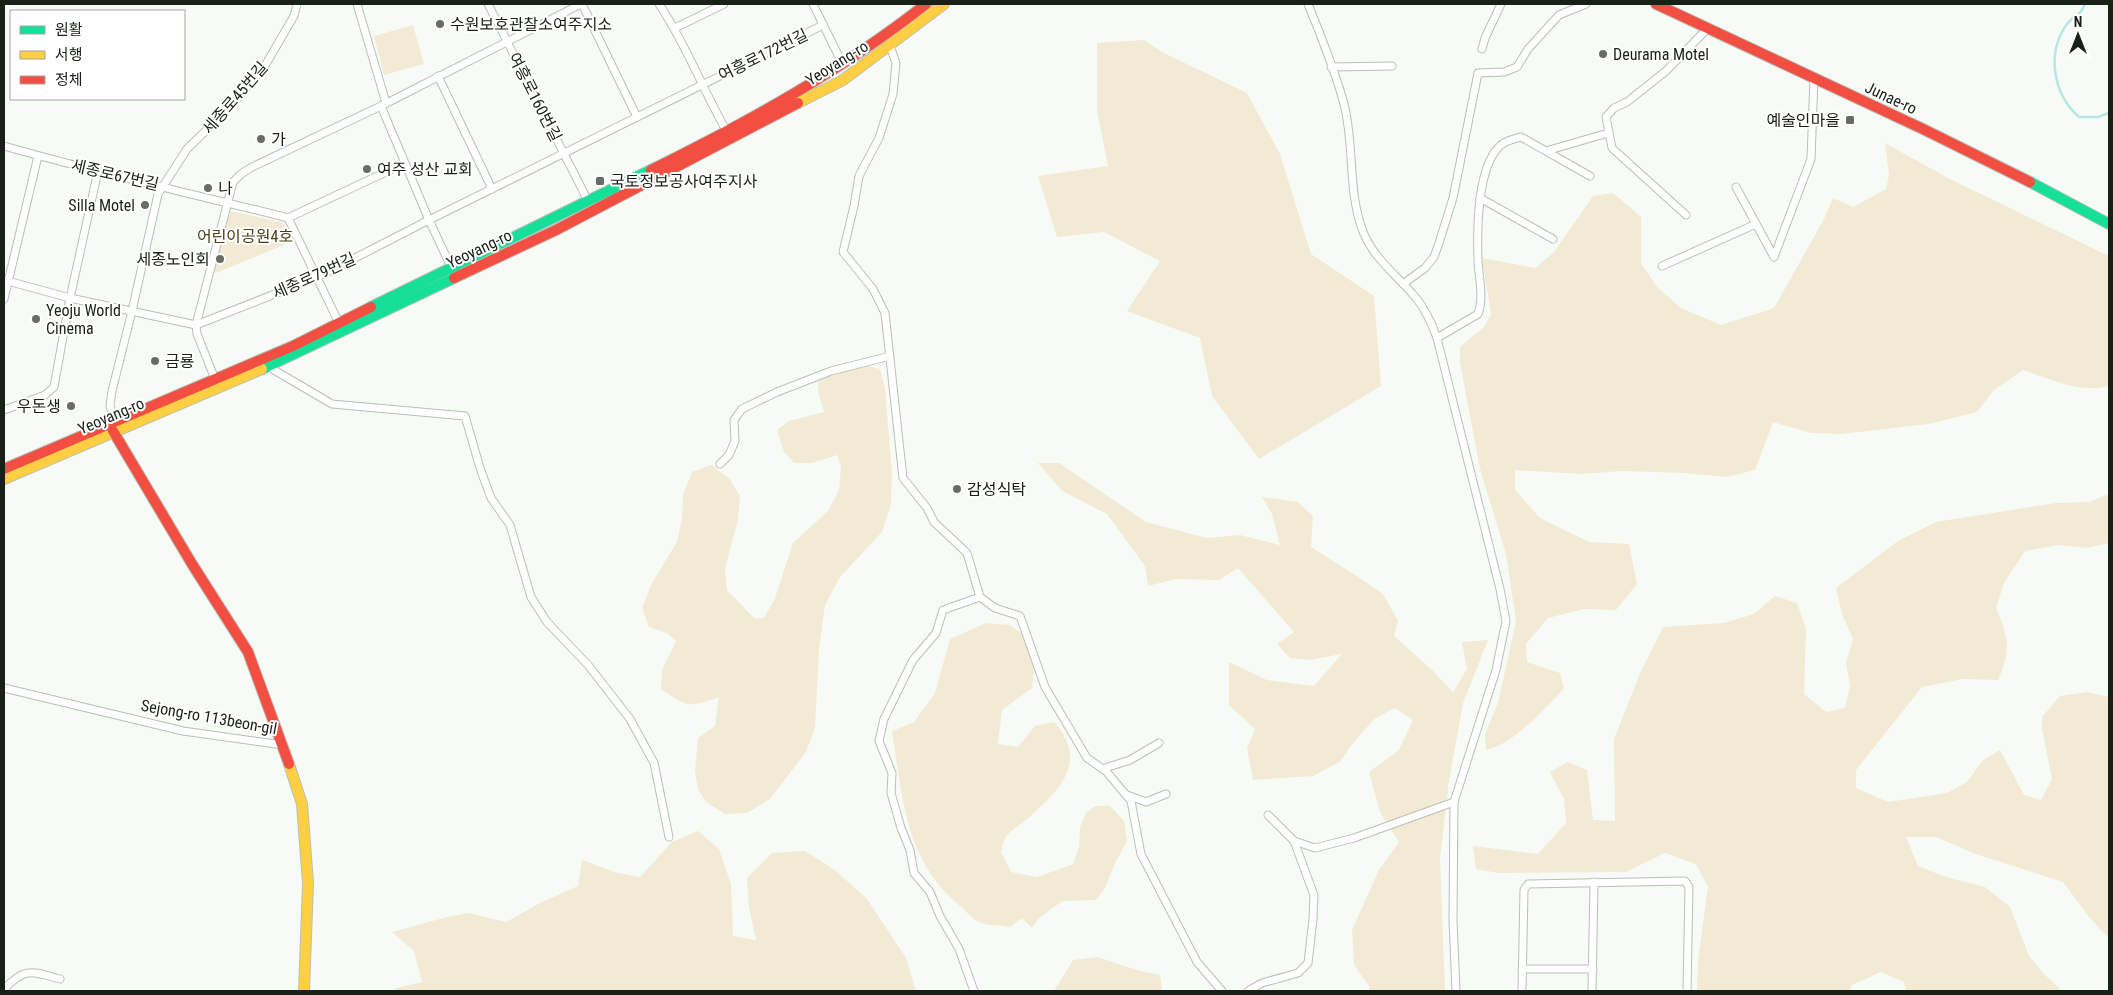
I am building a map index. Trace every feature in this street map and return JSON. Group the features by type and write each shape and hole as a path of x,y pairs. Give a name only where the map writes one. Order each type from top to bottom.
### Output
{"street":[{"name":"세종로45번길","path":"164,186 188,149 228,109 263,69 294,16 297,4"},
{"path":"357,4 384,105 428,220 451,267"},
{"name":"여흥로160번길","path":"488,4 588,201"},
{"name":"여흥로160번길","path":"384,105 582,4 637,117"},
{"path":"659,4 675,28 727,132"},
{"path":"675,28 724,4"},
{"name":"여흥로172번길","path":"813,4 843,65"},
{"name":"Yeoyang-ro","path":"4,469 114,426 355,326 593,211 819,94 856,72 926,4"},
{"name":"Yeoyang-ro","path":"4,479 215,379 268,361 451,267 727,132 783,102 843,65 887,42 944,4"},
{"path":"1308,4 1344,104 1354,202 1363,233 1378,258 1416,299 1430,321 1437,338 1500,589 1506,621 1496,670 1454,802 1453,921 1456,991"},
{"path":"1482,49 1485,38 1501,4"},
{"path":"1403,284 1425,268 1434,257 1440,244 1453,198 1478,73 1504,72 1517,67 1528,49 1559,15 1586,4"},
{"name":"Junae-ro","path":"1656,4 1923,130 2089,212 2109,224"},
{"name":"여흥로172번길","path":"702,85 823,26"},
{"path":"1686,215 1612,148 1606,116 1614,108 1627,102 1666,71 1708,28"},
{"path":"887,42 896,62 893,94 879,138 859,176 843,252 873,289 885,314 903,478 927,508 934,522 966,553 980,597 995,608 1020,616 1045,687 1087,758 1102,768 1131,801 1141,854 1151,875 1197,962 1222,991"},
{"path":"1331,66 1392,66"},
{"path":"438,76 492,189"},
{"path":"1736,187 1774,257 1811,159 1814,78"},
{"name":"여흥로160번길","path":"428,220 702,85"},
{"path":"215,379 197,334 196,325 233,182 246,170 384,105"},
{"path":"1546,152 1608,133"},
{"path":"1437,338 1478,314 1481,305 1478,260 1480,198 1489,161 1500,145 1521,137 1590,176"},
{"name":"세종로67번길","path":"4,146 288,218"},
{"path":"4,299 6,281 38,156"},
{"path":"339,323 288,218 405,163"},
{"path":"4,410 45,394 54,387 70,298 98,171"},
{"path":"164,186 158,194 112,391 110,406 114,426 192,564 248,652 283,745"},
{"path":"1480,198 1553,239"},
{"path":"588,201 593,211"},
{"path":"2089,212 2109,219"},
{"name":"세종로79번길","path":"196,325 318,277 428,220"},
{"path":"1662,266 1756,224"},
{"path":"6,281 70,298 196,325"},
{"path":"720,464 729,455 735,441 734,420 742,409 777,392 831,371 890,356"},
{"path":"268,361 274,370 332,404 465,416 491,498 510,525 531,597 547,622 588,665 630,719 654,763 669,837"},
{"path":"974,991 959,949 940,916 930,892 914,873 910,850 900,828 891,793 892,773 879,742 884,719 913,660 936,633 943,610 980,597"},
{"name":"Sejong-ro 113beon-gil","path":"4,688 183,731 283,745 302,804 308,883 304,991"},
{"path":"1102,768 1130,760 1159,743"},
{"path":"1124,794 1146,802 1166,794"},
{"path":"1294,841 1315,848 1354,838 1454,802"},
{"path":"1248,991 1262,983 1298,973 1308,963 1314,894 1294,841 1268,815"},
{"path":"1522,991 1524,890 1528,884 1685,881 1689,887 1688,991"},
{"path":"1592,991 1594,882"},
{"path":"1522,969 1593,969"},
{"path":"4,989 14,979 29,972 60,980"}],"green space":[{"path":"413,25 424,64 384,75 374,36"},
{"path":"1144,40 1162,52 1247,93 1280,154 1311,254 1374,296 1381,386 1259,459 1212,396 1200,338 1127,311 1160,261 1104,232 1057,237 1038,176 1108,166 1097,110 1097,43"},
{"path":"1885,143 1950,179 2109,256 2109,386 2098,388 2076,387 2023,370 1994,390 1977,412 1929,424 1841,434 1811,433 1773,422 1755,470 1727,477 1685,473 1622,471 1581,474 1515,470 1515,490 1540,518 1589,542 1629,544 1637,584 1616,610 1584,609 1548,618 1526,644 1527,662 1560,673 1564,689 1538,716 1518,733 1507,741 1486,750 1485,734 1498,703 1516,621 1506,554 1480,469 1460,363 1460,347 1484,327 1491,314 1482,258 1535,268 1554,252 1593,196 1613,193 1641,217 1641,263 1657,287 1681,308 1721,325 1774,308 1824,219 1833,198 1853,207 1886,189 1889,175"},
{"name":"어린이공원4호","path":"231,211 284,223 291,237 291,242 216,273 214,272 226,218"},
{"path":"867,366 880,369 885,388 892,473 891,504 882,532 840,577 825,605 819,650 815,728 806,752 770,799 747,813 725,814 706,802 698,789 695,771 698,738 715,726 719,697 701,703 689,704 661,689 662,670 676,641 667,633 649,627 642,608 651,585 677,542 682,518 683,495 692,472 711,465 729,478 740,496 738,520 725,568 727,590 754,618 764,618 775,598 793,543 828,511 839,490 841,467 837,455 812,463 794,463 784,452 777,430 789,421 824,412 818,392 819,380 841,371"},
{"path":"1038,463 1059,463 1146,522 1207,538 1240,535 1280,545 1272,514 1262,497 1298,502 1313,516 1311,547 1383,594 1398,621 1394,636 1431,669 1453,692 1467,669 1462,642 1488,640 1463,703 1449,781 1440,858 1445,991 1369,991 1369,986 1354,965 1352,930 1379,870 1399,842 1380,812 1369,772 1399,750 1413,720 1395,708 1374,719 1340,762 1313,776 1253,780 1247,748 1255,729 1229,705 1229,662 1267,680 1314,686 1342,654 1309,660 1290,658 1277,644 1294,632 1238,568 1219,580 1176,579 1148,586 1145,566 1107,514 1062,491"},
{"path":"2109,494 2109,543 2087,548 2059,545 2025,551 2004,583 1996,608 2006,636 2007,652 1998,680 1963,679 1922,687 1856,770 1856,788 1888,802 1947,793 1967,782 1983,760 2000,750 2024,795 2041,800 2052,779 2042,729 2042,717 2060,696 2087,692 2109,697 2109,939 2089,917 2063,882 1973,853 1936,837 1906,837 1918,866 1946,877 1985,887 2010,907 2029,956 2062,991 1906,991 1904,982 1881,972 1852,985 1850,991 1697,991 1698,960 1708,887 1696,864 1665,853 1626,872 1498,873 1476,869 1473,846 1538,854 1566,823 1564,799 1550,772 1568,762 1587,770 1593,820 1615,821 1614,739 1641,671 1663,627 1724,623 1754,614 1775,596 1797,603 1806,628 1804,694 1826,712 1845,708 1850,686 1846,663 1853,639 1842,614 1836,588 1898,541 1936,522 2056,503 2089,502"},
{"path":"986,623 1010,625 1024,635 1034,668 1032,688 1002,710 998,744 1018,747 1035,726 1054,722 1065,737 1070,751 1070,764 1066,776 1058,787 1049,799 1005,838 1001,852 1011,872 1037,877 1073,864 1079,847 1080,828 1086,813 1095,806 1110,806 1124,821 1127,841 1115,863 1105,888 1096,900 1062,901 1038,919 1032,928 1022,918 1010,927 979,922 971,917 941,888 927,868 917,847 909,826 899,779 892,731 914,722 935,693 950,639"},
{"path":"698,831 719,849 731,884 733,936 756,940 749,907 747,878 772,853 805,851 835,870 867,899 906,958 916,991 394,991 396,988 422,982 414,951 392,932 468,913 506,922 540,903 578,886 582,860 617,873 640,877 672,842"},
{"path":"1097,957 1140,971 1160,975 1162,991 1054,991 1073,960"}],"waterway":[{"path":"2085,4 2081,12 2067,24 2060,35 2056,48 2055,73 2063,97 2079,117 2098,117 2109,113"}],"traffic: fast":[{"path":"371,307 651,170"},
{"path":"2030,182 2109,224"},
{"path":"262,369 454,278"}],"traffic: slow":[{"path":"798,103 843,80 944,4"},
{"path":"4,479 262,369"},
{"path":"289,764 302,804 308,883 304,991"}],"traffic: jam":[{"path":"651,170 793,94 861,51 926,4"},
{"path":"1656,4 1923,129 2030,182"},
{"path":"454,278 556,230 798,103"},
{"path":"4,469 293,346 371,307"},
{"path":"113,431 192,564 248,652 289,764"}],"place":[{"name":"수원보호관찰소여주지소","path":"440,24"},
{"name":"Deurama Motel","path":"1603,54"},
{"name":"예술인마을","path":"1850,120"},
{"name":"가","path":"261,139"},
{"name":"여주 성산 교회","path":"367,169"},
{"name":"국토정보공사여주지사","path":"600,181"},
{"name":"나","path":"208,188"},
{"name":"Silla Motel","path":"145,205"},
{"name":"세종노인회","path":"220,259"},
{"name":"Yeoju World Cinema","path":"36,319"},
{"name":"금룡","path":"155,361"},
{"name":"우돈생","path":"71,406"},
{"name":"감성식탁","path":"957,489"}]}
